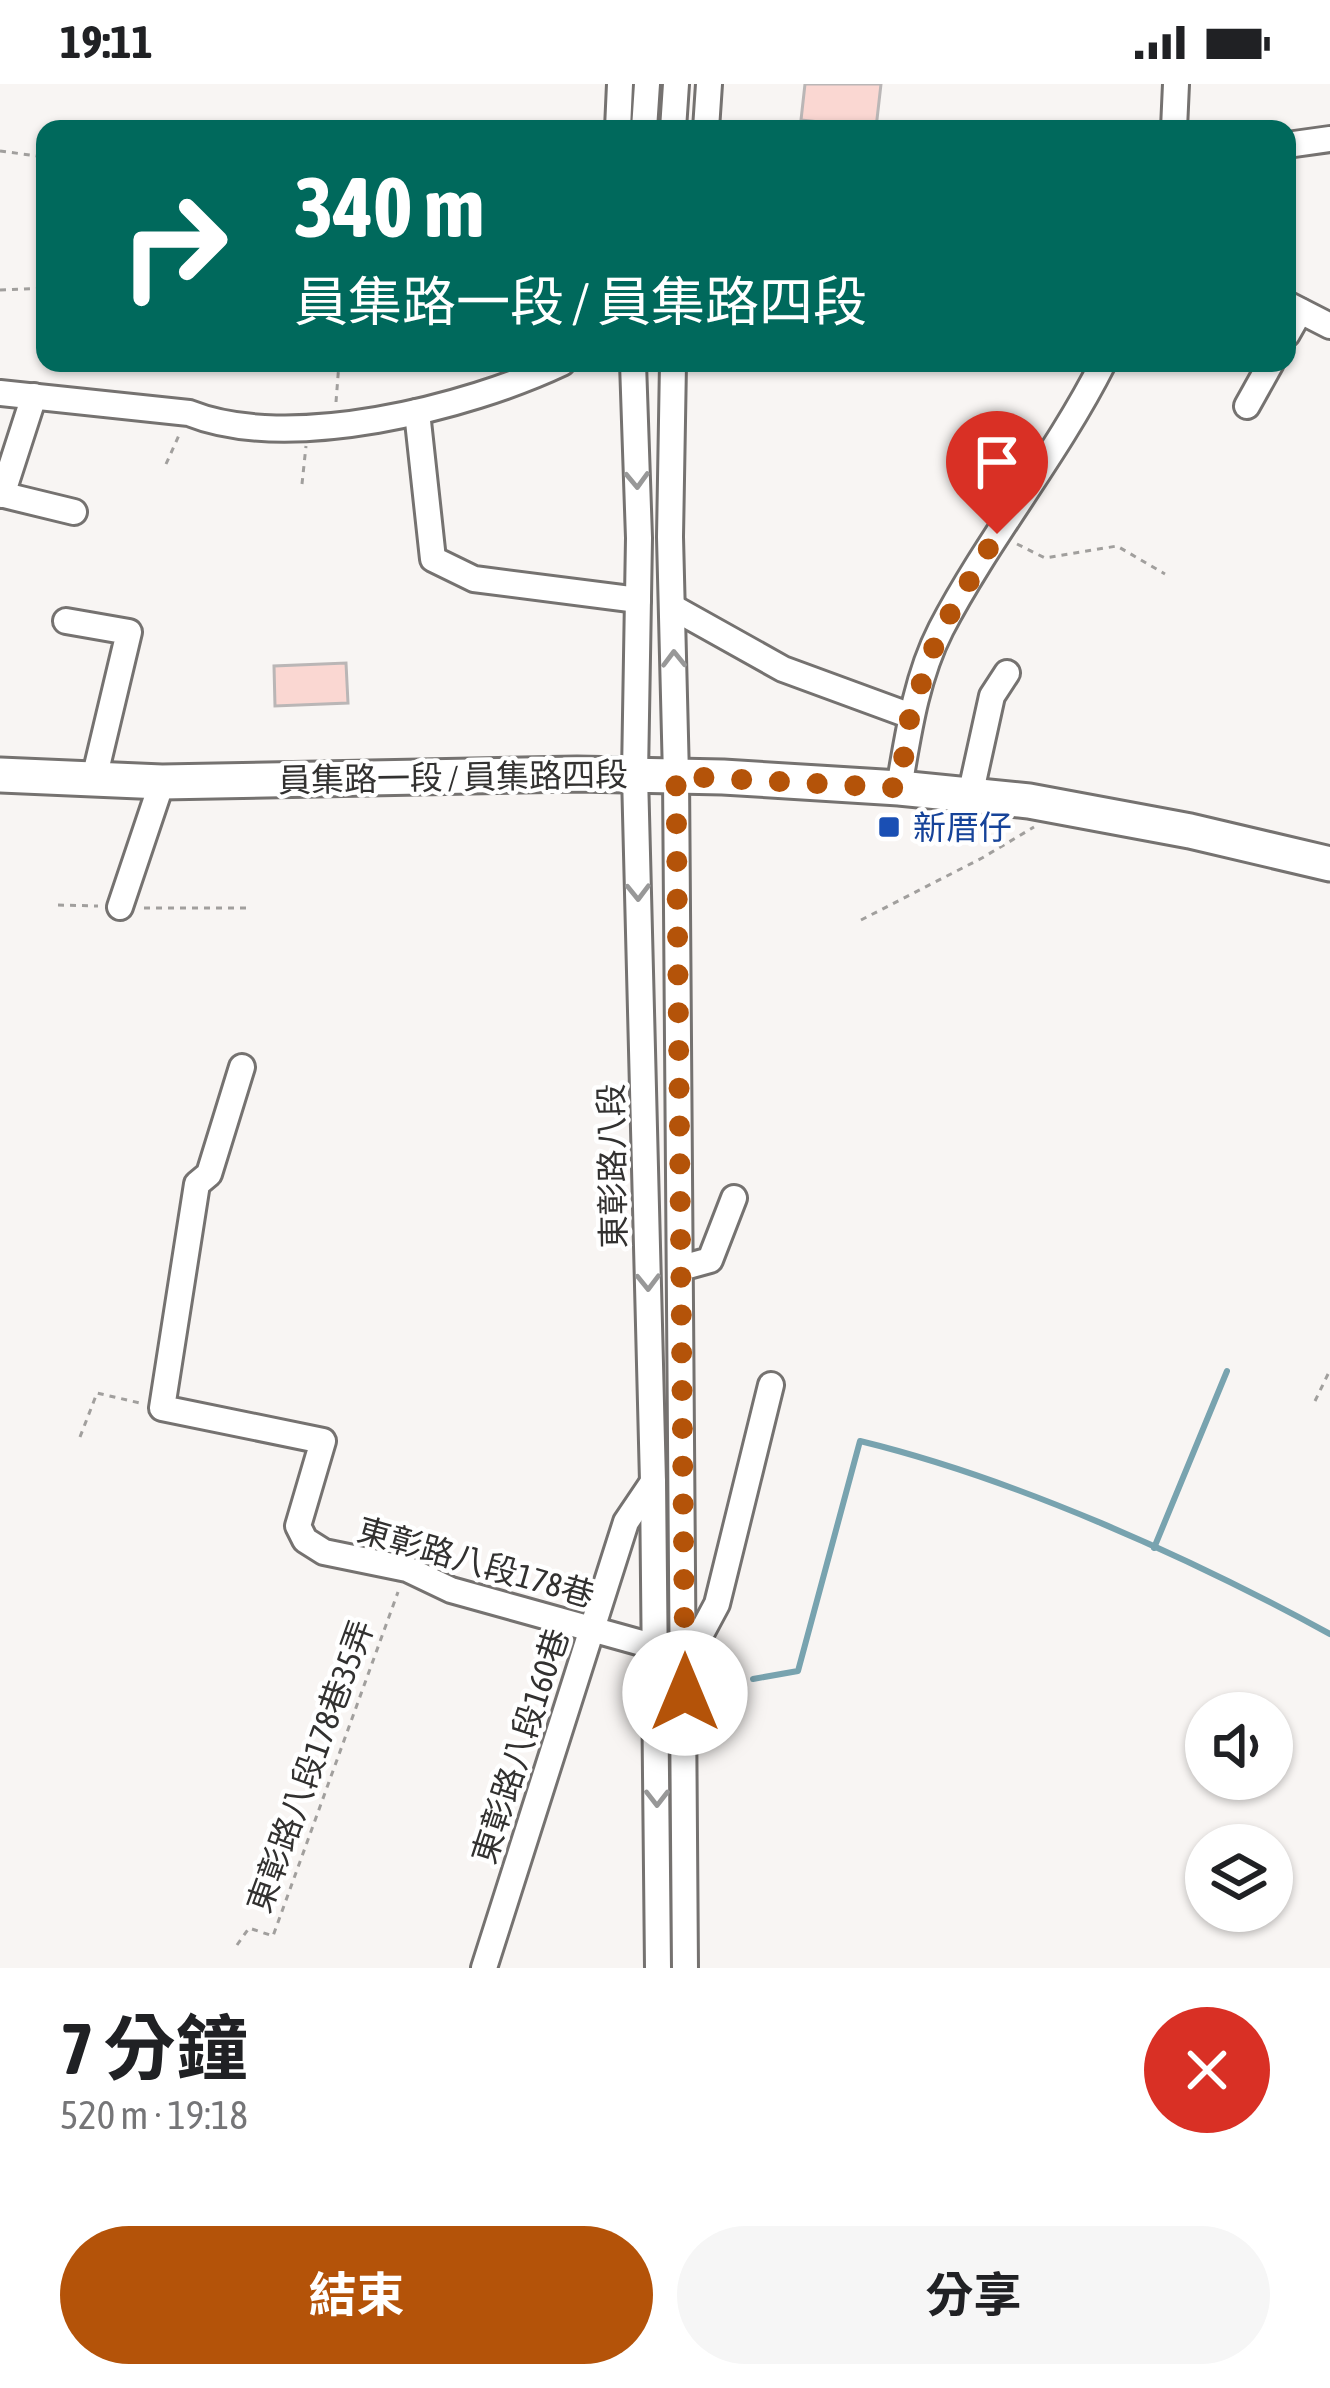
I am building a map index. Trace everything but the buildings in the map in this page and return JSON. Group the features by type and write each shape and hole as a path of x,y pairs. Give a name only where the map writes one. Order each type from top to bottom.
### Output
{"main road":[{"name":"員集路一段 / 員集路四段","path":"0,775 162,782 635,775 899,788 1066,808 1330,864"}],"street":[{"path":"618,120 620,84"},
{"path":"645,120 647,84"},
{"path":"674,120 676,84"},
{"path":"707,120 709,84"},
{"path":"1174,120 1176,84"},
{"path":"1296,145 1330,139"},
{"path":"1296,309 1330,326"},
{"path":"0,393 189,413 215,424 335,428 416,412 543,372"},
{"name":"東彰路八段","path":"634,372 635,775 653,1482 658,1968"},
{"name":"東彰路八段","path":"673,372 670,537 685,1968"},
{"path":"899,788 910,716 939,633 1098,372"},
{"path":"1247,406 1266,372"},
{"path":"34,396 1,495 74,512"},
{"path":"416,412 433,559 474,579 638,600"},
{"path":"674,608 784,669 910,716"},
{"path":"66,621 129,632 94,779"},
{"path":"970,796 992,695 1007,673"},
{"path":"120,907 162,782"},
{"path":"162,1408 196,1184 208,1174 242,1066"},
{"path":"681,1268 710,1260 734,1198"},
{"path":"684,1647 695,1645 717,1604 771,1385"},
{"name":"東彰路八段178巷","path":"162,1408 323,1441 298,1526 305,1540 324,1552 407,1569 451,1590 591,1630 656,1647 684,1647"},
{"name":"東彰路八段160巷","path":"484,1968 626,1522 653,1482"}],"path":[{"path":"0,151 36,156"},
{"path":"0,290 36,288"},
{"path":"335,428 338,372"},
{"path":"166,464 189,413"},
{"path":"302,484 309,427"},
{"path":"997,534 1045,558 1118,546 1165,574"},
{"path":"861,920 982,858 1066,808"},
{"path":"58,905 248,908"},
{"path":"1315,1400 1330,1370"},
{"path":"80,1436 97,1393 162,1408"},
{"name":"東彰路八段178巷35弄","path":"237,1945 250,1928 273,1936 407,1569"}],"waterway":[{"path":"1154,1548 1227,1371"},
{"path":"753,1679 798,1671 860,1441 979,1476 1101,1523 1330,1634"}],"place":[{"name":"新厝仔","path":"889,827"}],"route":[{"path":"685,1693 676,776 899,788 910,716 939,633 997,534"}]}
